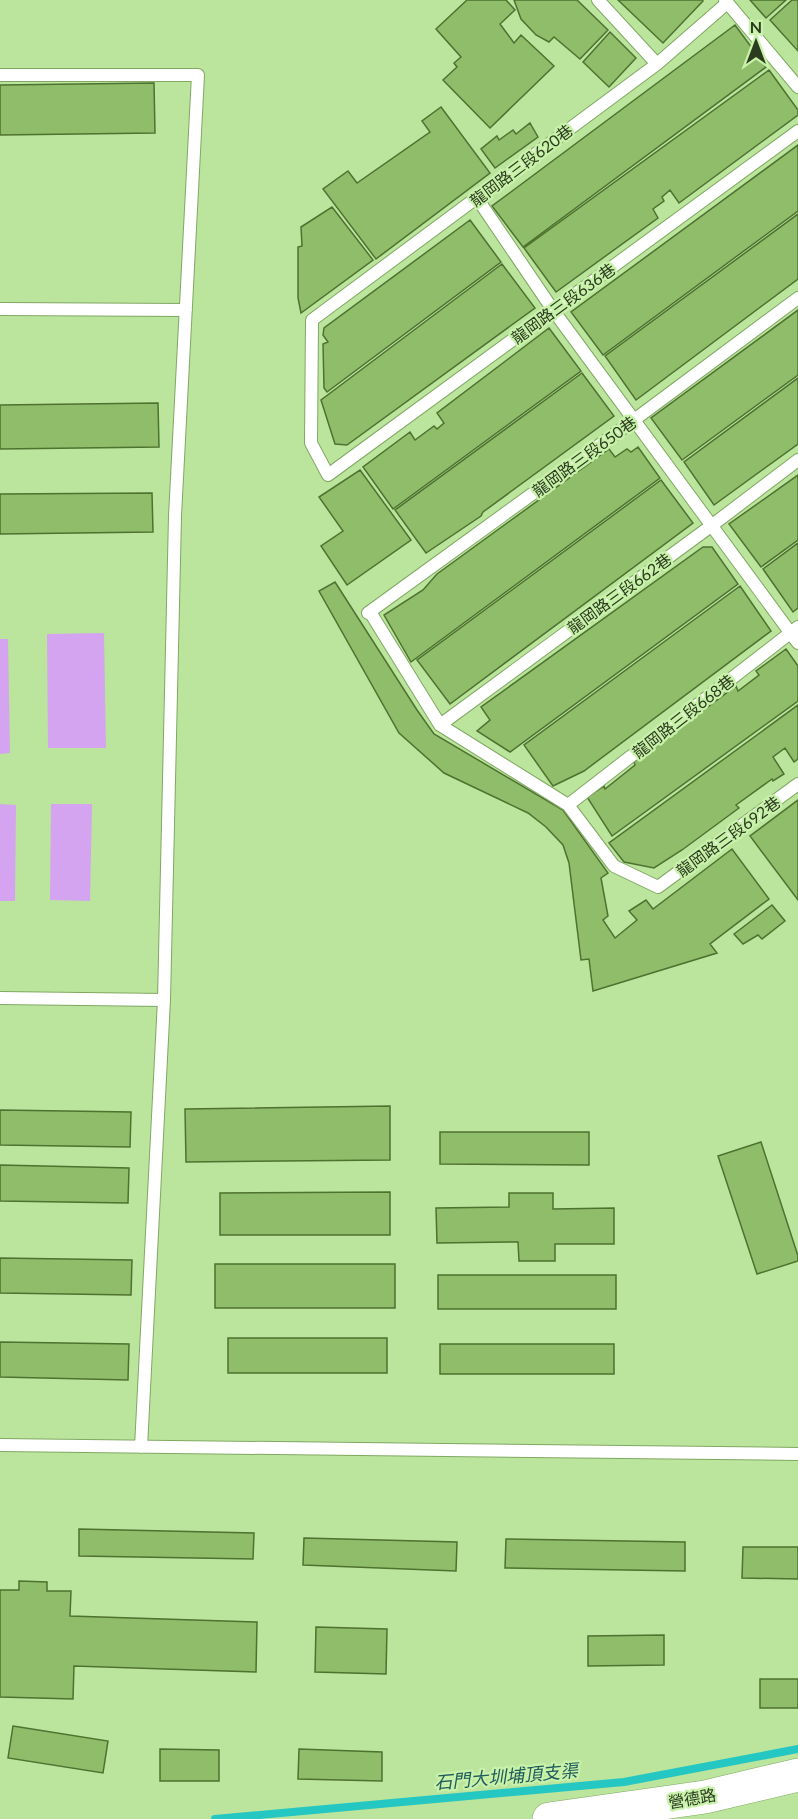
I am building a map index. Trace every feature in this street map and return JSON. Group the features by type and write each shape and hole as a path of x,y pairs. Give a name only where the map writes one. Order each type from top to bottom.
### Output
{"street":[{"name":"營德路","path":"549,1819 705,1797 798,1775"}],"lane":[{"path":"598,0 657,64"},
{"path":"725,2 798,87"},
{"name":"龍岡路三段620巷","path":"328,475 311,443 312,320 657,64 725,2"},
{"path":"0,75 198,75 175,516 164,1000 141,1447"},
{"name":"龍岡路三段636巷","path":"328,475 798,131"},
{"path":"477,198 553,310 711,526 794,629 798,643"},
{"name":"龍岡路三段650巷","path":"440,725 369,612 798,298"},
{"path":"0,309 186,310"},
{"name":"龍岡路三段662巷","path":"440,725 798,460"},
{"name":"龍岡路三段668巷","path":"568,805 794,629"},
{"path":"440,725 568,805"},
{"name":"龍岡路三段692巷","path":"568,805 614,866 658,887 798,784"},
{"path":"0,998 164,1000"},
{"path":"0,1445 798,1454"}],"shaded area":[{"path":"104,633 106,748 48,748 47,634"},
{"path":"0,639 8,639 10,753 0,754"},
{"path":"0,804 16,805 15,901 0,901"},
{"path":"51,804 92,804 90,901 50,900"}],"building":[{"path":"467,0 506,0 515,10 500,24 514,43 521,35 554,66 490,128 443,80 457,67 454,63 461,57 436,29"},
{"path":"514,0 577,0 608,30 580,59 554,37 549,42 536,35 521,19"},
{"path":"618,0 702,0 703,1 663,43"},
{"path":"750,0 786,0 766,18"},
{"path":"792,0 798,0 798,51 770,20"},
{"path":"735,25 766,67 523,247 492,206"},
{"path":"610,32 636,58 609,87 583,62"},
{"path":"769,70 798,110 798,115 679,203 670,190 662,197 664,201 653,209 658,218 556,292 524,248"},
{"path":"154,83 155,133 0,135 0,85"},
{"path":"441,107 490,173 376,259 323,189 348,171 357,183 430,132 422,121"},
{"path":"530,123 538,137 495,168 481,149 497,136 499,140 513,130 516,134"},
{"path":"798,145 798,211 603,355 571,312"},
{"path":"332,207 373,260 301,313 298,298 298,247 302,246 301,227"},
{"path":"798,214 798,279 636,400 605,356"},
{"path":"470,220 501,262 327,392 324,388 323,344 328,342 323,335 324,328"},
{"path":"502,264 535,308 347,445 335,444 321,400"},
{"path":"798,310 798,375 682,460 651,418"},
{"path":"549,328 581,371 393,509 363,467 410,432 415,440 434,426 437,429 444,423 437,413"},
{"path":"582,373 614,416 483,512 481,516 426,553 395,510"},
{"path":"798,378 798,444 714,505 684,462"},
{"path":"158,403 159,447 0,449 0,405"},
{"path":"638,447 660,478 411,662 384,615 423,590 437,574 609,449 615,457 627,449 631,452"},
{"path":"360,470 411,540 347,585 321,546 343,531 319,497"},
{"path":"798,475 798,540 761,567 729,524"},
{"path":"661,480 693,523 450,704 417,660"},
{"path":"152,493 153,532 0,534 0,494"},
{"path":"798,543 798,608 793,612 763,569"},
{"path":"703,547 712,547 738,584 510,752 477,731 490,720 481,707"},
{"path":"335,582 434,734 563,810 608,873 601,878 608,916 603,920 615,938 637,920 629,911 646,900 653,909 732,849 769,899 710,944 717,953 593,991 589,959 581,960 569,863 563,845 546,827 528,813 444,773 399,733 319,591"},
{"path":"740,586 771,631 584,771 553,786 524,745"},
{"path":"786,649 798,666 798,701 612,836 587,797 604,786 605,789 635,765 634,762 736,686 738,691 759,675 756,671"},
{"path":"798,705 798,759 794,762 785,748 773,757 784,774 773,781 772,779 736,805 739,808 654,868 624,862 609,843"},
{"path":"798,800 798,900 750,836"},
{"path":"772,905 785,921 762,939 758,935 743,944 734,934"},
{"path":"390,1106 390,1160 186,1162 185,1109"},
{"path":"0,1110 131,1112 130,1147 0,1145"},
{"path":"440,1132 589,1132 589,1165 440,1164"},
{"path":"761,1142 798,1261 757,1274 718,1156"},
{"path":"0,1165 129,1168 128,1203 0,1201"},
{"path":"390,1192 390,1235 220,1235 220,1193"},
{"path":"509,1193 553,1193 553,1209 614,1208 614,1244 555,1244 555,1261 519,1261 518,1242 437,1243 436,1208 509,1207"},
{"path":"0,1258 132,1260 131,1295 0,1293"},
{"path":"215,1264 395,1264 395,1308 215,1308"},
{"path":"438,1275 616,1275 616,1309 438,1309"},
{"path":"228,1338 387,1338 387,1373 228,1373"},
{"path":"0,1342 129,1344 128,1380 0,1377"},
{"path":"440,1344 614,1344 614,1374 440,1374"},
{"path":"79,1529 254,1533 253,1559 79,1556"},
{"path":"304,1538 457,1542 456,1571 303,1565"},
{"path":"506,1539 685,1542 685,1571 505,1568"},
{"path":"743,1547 798,1547 798,1579 742,1578"},
{"path":"19,1581 47,1582 47,1591 71,1591 70,1616 257,1622 256,1672 74,1666 73,1699 0,1697 0,1590 19,1590"},
{"path":"316,1627 387,1629 386,1674 315,1672"},
{"path":"664,1635 664,1665 588,1666 588,1636"},
{"path":"760,1679 798,1679 798,1708 760,1708"},
{"path":"13,1726 108,1741 103,1773 8,1758"},
{"path":"160,1749 219,1750 219,1781 160,1781"},
{"path":"299,1749 382,1752 382,1781 298,1779"}],"waterway":[{"name":"石門大圳埔頂支渠","path":"215,1819 624,1782 798,1749"}]}
